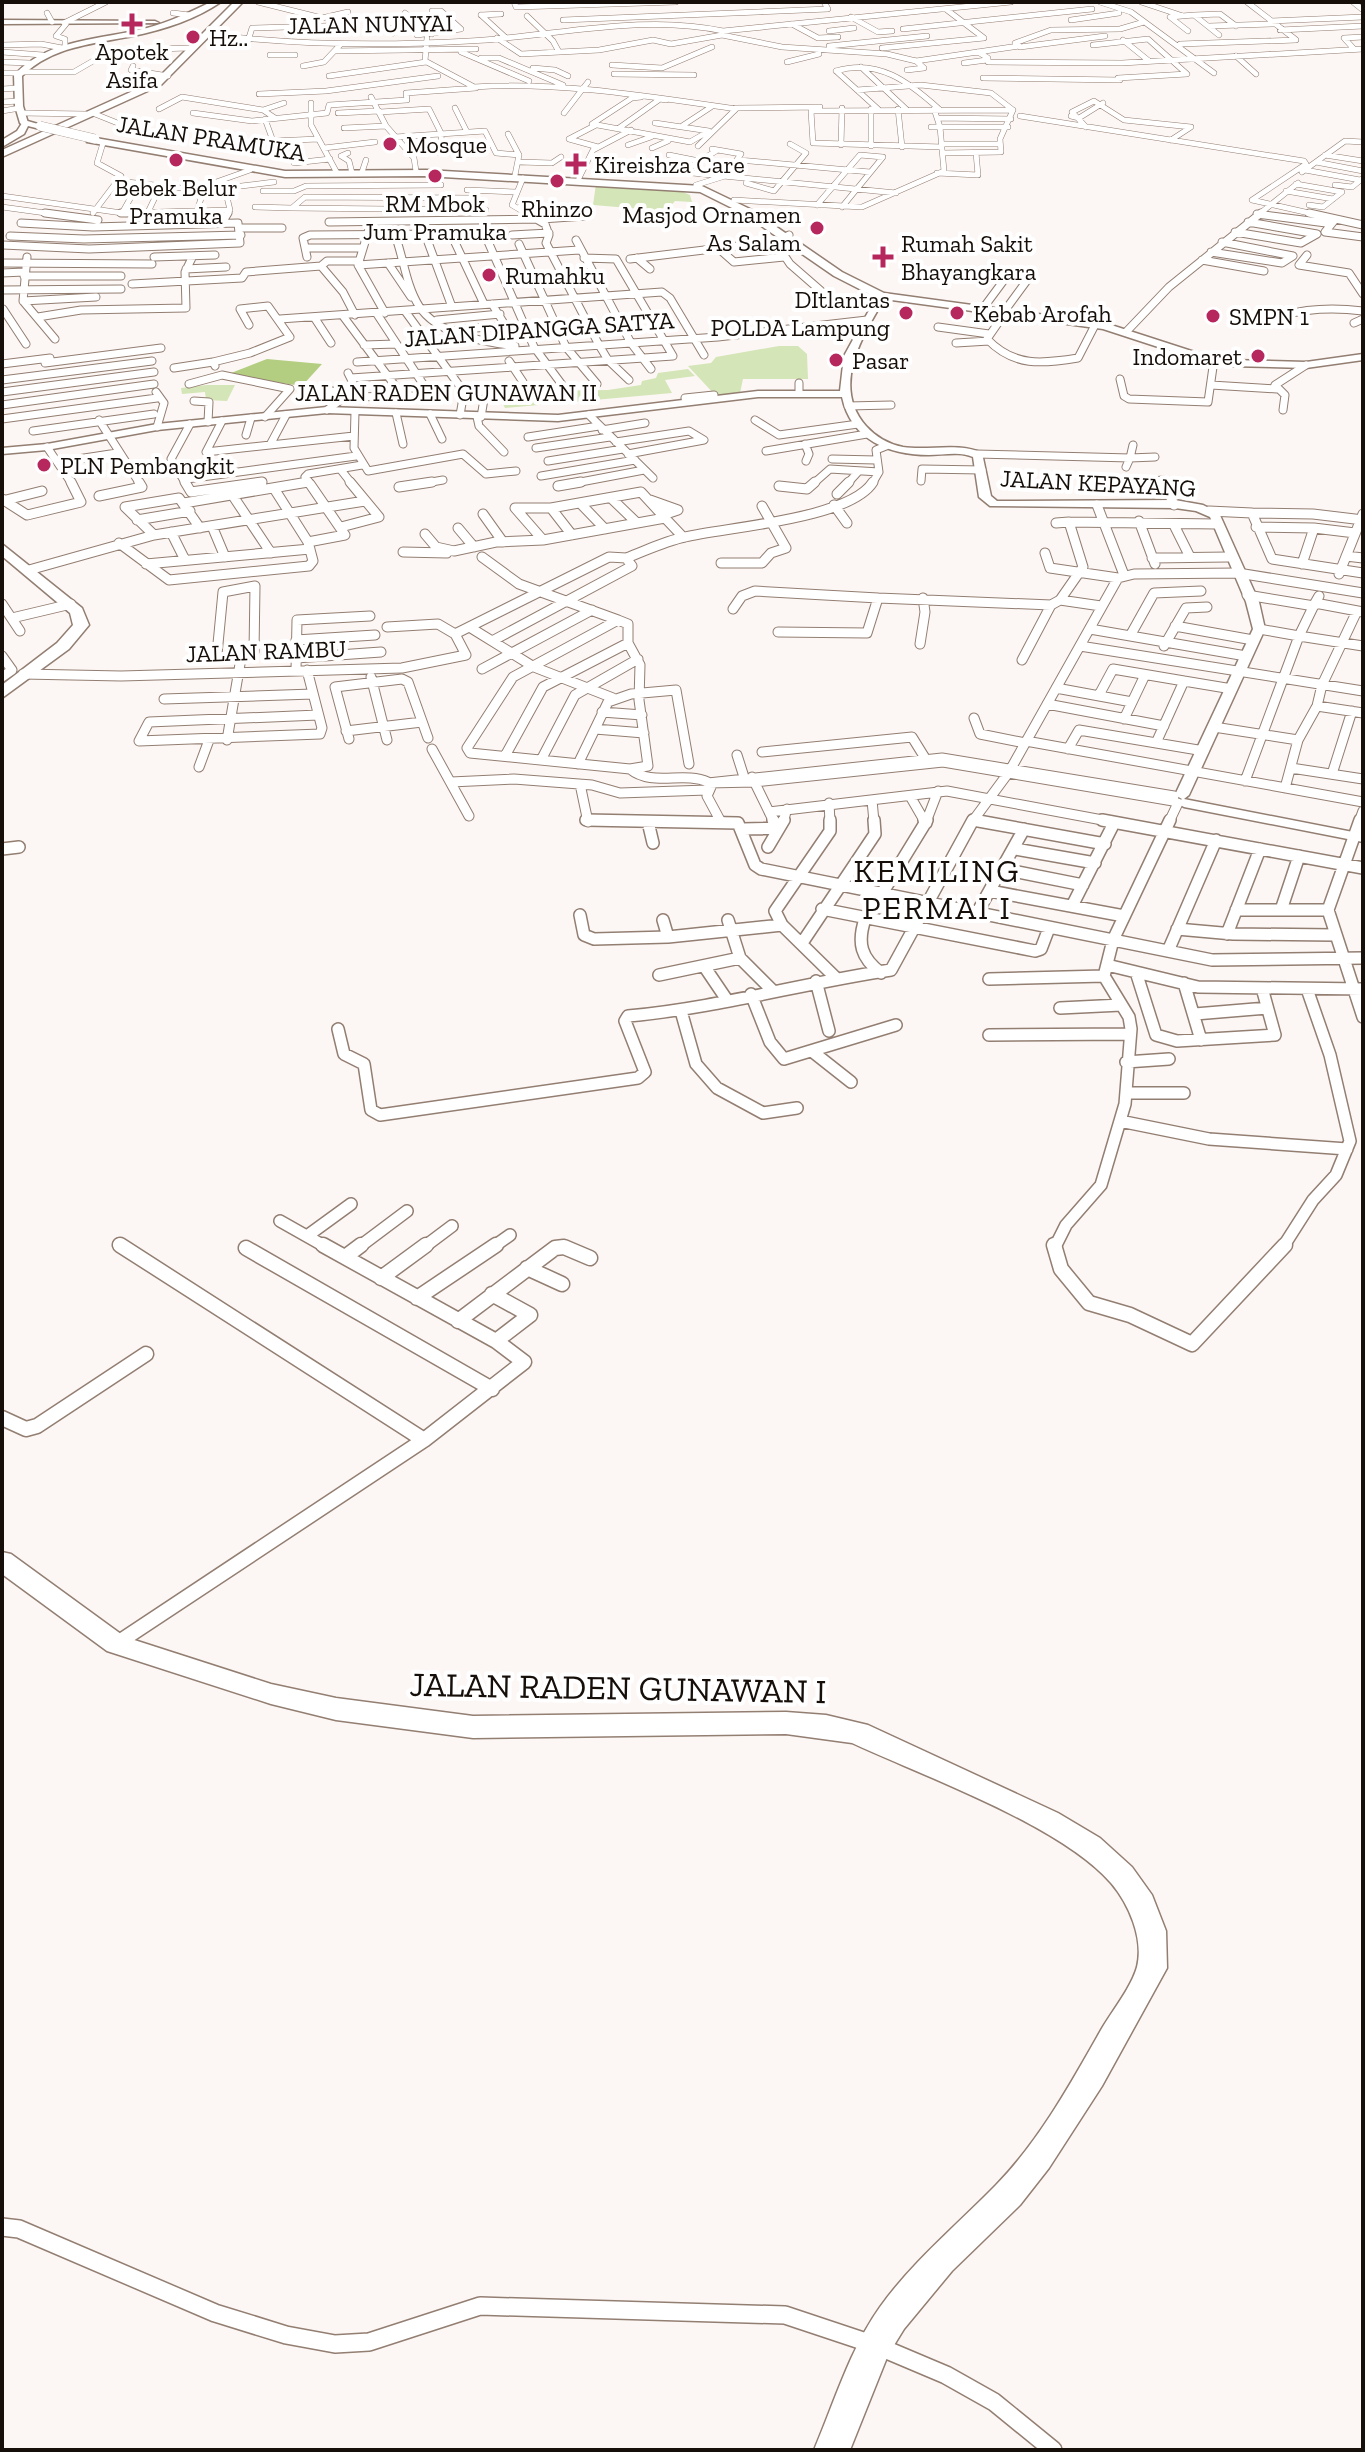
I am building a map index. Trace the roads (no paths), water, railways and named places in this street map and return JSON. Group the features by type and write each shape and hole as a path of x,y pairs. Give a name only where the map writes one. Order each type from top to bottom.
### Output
{"highway":[{"path":"165,75 232,2"},
{"path":"2,149 143,92 165,75 239,2"},
{"path":"71,130 93,113"},
{"path":"2,149 38,130 71,130 98,141"},
{"path":"2,548 71,604 81,620 76,635 2,693"},
{"name":"JALAN RADEN GUNAWAN I","path":"2,1561 116,1644 271,1694 419,1722 473,1727 724,1723 826,1726 858,1733 1048,1821 1101,1855 1122,1875 1142,1904 1151,1931 1152,1968 1091,2076 1038,2158 1009,2194 916,2288 875,2345 832,2450"}],"main road":[{"name":"JALAN PRAMUKA","path":"22,114 38,130 281,172 337,173 354,169 389,176 416,171 698,180 735,201 784,237"},
{"path":"2,149 21,132 22,114"},
{"name":"JALAN PRAMUKA","path":"224,163 250,170 303,176 496,175"},
{"name":"JALAN PRAMUKA","path":"539,177 707,191 881,296 1027,313 1129,329 1205,355 1234,360 1297,362 1363,355"},
{"name":"JALAN PRAMUKA","path":"828,264 889,294 1006,311"},
{"name":"JALAN PRAMUKA","path":"1027,313 1129,329 1214,360 1306,365 1363,355"}],"street":[{"path":"56,36 67,23 103,2"},
{"path":"22,114 20,73 43,55 166,25 217,2"},
{"path":"258,2 356,25"},
{"path":"515,5 676,2"},
{"path":"690,2 697,15"},
{"path":"713,2 732,30"},
{"path":"736,2 753,28"},
{"path":"758,2 774,26 772,36 758,42"},
{"path":"780,2 794,24 808,33 820,38 845,36 819,21 801,2"},
{"path":"563,20 828,9 824,2"},
{"name":"JALAN NUNYAI","path":"207,34 286,43 386,43 425,51 469,41 544,33 673,24 699,25 722,33 1011,2"},
{"path":"1011,11 1075,2 1092,9 1119,13"},
{"path":"1100,2 1133,13 1180,44 1214,73"},
{"path":"1116,5 1126,2"},
{"path":"1141,2 1184,16"},
{"path":"1247,2 1280,30 1328,61"},
{"path":"1353,2 1363,10"},
{"path":"630,3 644,26"},
{"path":"660,3 673,24"},
{"path":"605,4 614,28"},
{"path":"561,5 568,31"},
{"path":"572,6 585,30"},
{"path":"1046,6 1060,13"},
{"path":"851,17 878,32 966,25 1092,9"},
{"path":"836,60 856,53 984,38 947,10"},
{"path":"384,52 386,43 399,38 461,29 441,11 432,11"},
{"path":"277,17 298,12"},
{"path":"323,18 348,12"},
{"path":"47,13 52,22"},
{"path":"173,13 189,15"},
{"path":"405,13 430,34"},
{"path":"1038,23 1133,13"},
{"path":"501,14 481,15 511,49 519,53 589,51 653,40 666,44 694,41 722,33 806,49 914,60 924,68 907,70"},
{"path":"1188,31 1170,17 1219,14 1246,32"},
{"path":"881,15 903,29"},
{"path":"1194,15 1219,35"},
{"path":"527,16 559,52"},
{"path":"1209,26 1363,17"},
{"path":"377,19 399,38"},
{"path":"1035,54 1015,43 1043,31 1098,26 1114,29 1144,22"},
{"path":"2,23 166,25"},
{"path":"13,23 67,23"},
{"path":"248,41 251,28 342,23"},
{"path":"342,23 352,33"},
{"path":"388,29 420,25"},
{"path":"668,36 699,32 694,28 699,25"},
{"path":"303,66 324,62 340,43 322,26"},
{"path":"884,63 1180,26"},
{"path":"1280,30 1362,27"},
{"path":"282,28 286,43"},
{"path":"808,33 854,28"},
{"path":"446,32 452,46 466,54 543,86"},
{"path":"330,34 361,33 371,43"},
{"path":"425,51 430,34"},
{"path":"19,37 56,36 65,39 64,48"},
{"path":"806,49 927,36"},
{"path":"1354,49 1344,38 1363,37"},
{"path":"1148,39 1187,74 1171,78 1119,79 1093,45 1148,39"},
{"path":"731,44 746,40"},
{"path":"1123,40 1156,76"},
{"path":"1180,44 1296,40"},
{"path":"329,76 388,66 425,51 452,46 476,49 469,41"},
{"path":"612,65 663,68 714,46 694,41"},
{"path":"268,57 292,59 304,43"},
{"path":"2,45 41,44 64,48"},
{"path":"621,45 640,51"},
{"path":"129,54 126,50 188,48"},
{"path":"494,51 511,49"},
{"path":"607,49 628,55"},
{"path":"935,50 951,49 966,54"},
{"path":"964,63 987,60 1033,65 1148,65 1174,60 1363,49"},
{"path":"335,51 466,54"},
{"path":"350,60 358,51"},
{"path":"425,51 474,87"},
{"path":"572,51 574,59"},
{"path":"589,51 619,59"},
{"path":"787,62 826,51"},
{"path":"2,52 43,55"},
{"path":"978,52 987,60"},
{"path":"926,53 937,58"},
{"path":"1059,53 1078,82"},
{"path":"1236,56 1256,74"},
{"path":"474,58 499,58 563,85"},
{"path":"632,65 645,58"},
{"path":"388,66 395,60"},
{"path":"2,73 74,72 93,61"},
{"path":"2,62 30,63"},
{"path":"1000,63 980,76 1014,81 1078,82 1156,76 1171,78"},
{"path":"1033,65 1051,86 1058,87"},
{"path":"1014,81 1012,76 1033,65"},
{"path":"133,66 131,70 165,75"},
{"path":"352,80 397,71 388,66"},
{"path":"871,146 874,109 836,70 878,66 913,85 938,118 941,131 938,174"},
{"path":"861,67 902,109 902,147"},
{"path":"524,68 555,70 568,76 533,82"},
{"path":"20,73 55,75 53,79"},
{"path":"614,74 694,75"},
{"path":"378,76 405,90 529,83 541,89 735,108 840,106 1013,110"},
{"path":"259,94 344,89 438,76"},
{"path":"619,128 674,87 640,80 642,76"},
{"path":"367,96 501,79"},
{"path":"564,113 588,82"},
{"path":"857,90 913,85 994,94 1013,110"},
{"path":"2,89 19,88"},
{"path":"344,89 367,96 375,102 395,137 416,162 416,171"},
{"path":"952,89 972,110"},
{"path":"216,102 193,114 265,119 329,113 329,105 407,100 405,90"},
{"path":"159,109 182,97 265,107 283,104"},
{"path":"596,125 593,121 637,97 712,106 670,140 652,148"},
{"path":"602,100 624,102"},
{"path":"1089,127 1072,112 1088,101 1103,103 1124,120 1191,127 1171,140"},
{"path":"2,102 22,114"},
{"path":"311,103 309,115 337,173"},
{"path":"840,106 841,145"},
{"path":"840,106 811,111 812,142 941,148 1000,144"},
{"path":"265,107 275,118"},
{"path":"597,107 614,109"},
{"path":"71,108 125,126"},
{"path":"455,108 467,132"},
{"path":"698,146 735,108"},
{"path":"344,128 357,127 382,117 429,109 441,133 442,152"},
{"path":"934,109 931,127 941,148"},
{"path":"941,148 976,153 1001,152 1002,135 1013,110"},
{"path":"1089,127 1102,121 1031,110 1019,115 1089,127 1307,162 1286,191 1169,287 1129,329"},
{"path":"2,111 22,114 93,113"},
{"path":"702,112 722,115"},
{"path":"338,113 382,117"},
{"path":"589,116 632,118"},
{"path":"938,118 1011,119"},
{"path":"265,119 272,141 318,139"},
{"path":"692,120 703,121"},
{"path":"628,145 645,137 695,142 709,131 655,123"},
{"path":"598,147 569,139 596,125 631,130 716,151 740,153 739,160 725,176 698,180"},
{"path":"931,127 941,131 1002,135"},
{"path":"941,131 1008,127"},
{"path":"579,178 598,147 631,130"},
{"path":"395,137 480,131 489,133 496,153 552,163 561,157"},
{"path":"579,133 590,135"},
{"path":"508,134 519,159 513,207"},
{"path":"602,137 613,140"},
{"path":"83,218 98,210 118,181 118,172 97,161 98,141"},
{"path":"409,153 456,151 457,143 464,141"},
{"path":"1292,180 1341,192 1319,207 1252,200 1292,180 1347,141 1363,142"},
{"path":"324,148 375,142"},
{"path":"733,177 770,191 806,153 790,144"},
{"path":"1338,147 1363,151"},
{"path":"649,164 684,168 716,151"},
{"path":"735,201 864,208 885,201 897,192 938,174 978,175 976,153"},
{"path":"818,204 860,154 884,157 843,206"},
{"path":"669,155 699,161"},
{"path":"1325,155 1363,161"},
{"path":"294,163 330,159"},
{"path":"354,169 366,160"},
{"path":"739,160 870,172"},
{"path":"793,203 827,161"},
{"path":"698,180 707,162"},
{"path":"1316,162 1363,171"},
{"path":"753,179 767,163"},
{"path":"684,168 683,172 698,180 725,176 897,192"},
{"path":"197,211 209,184 250,170"},
{"path":"1305,170 1362,179"},
{"path":"389,176 378,197 359,264 396,344 427,390"},
{"path":"263,191 294,191 303,186 389,176 441,185"},
{"path":"215,210 225,193 233,187 260,177"},
{"path":"1292,180 1347,187 1362,179"},
{"path":"118,181 225,193"},
{"path":"233,187 274,182"},
{"path":"122,213 139,183"},
{"path":"148,212 161,185"},
{"path":"171,220 171,211 183,188"},
{"path":"467,190 517,192"},
{"path":"1286,191 1333,199"},
{"path":"225,193 230,210"},
{"path":"2,196 122,213 230,210"},
{"path":"292,208 305,197 474,198"},
{"path":"851,197 885,201"},
{"path":"17,209 33,200"},
{"path":"1271,202 1363,225"},
{"path":"2,207 104,223"},
{"path":"255,207 486,210"},
{"path":"513,207 556,208"},
{"path":"513,207 540,219 549,233 546,243 577,297 599,345 608,360 629,380"},
{"path":"21,223 223,218 230,210"},
{"path":"36,212 21,223 4,245 130,248 236,245 241,232 238,223 136,226 47,219 55,214"},
{"path":"1257,214 1326,223"},
{"path":"329,222 585,216"},
{"path":"1335,220 1325,232 1363,237"},
{"path":"1235,232 1301,243 1317,234 1248,222"},
{"path":"130,248 136,226"},
{"path":"10,236 133,238 282,228"},
{"path":"512,235 549,233"},
{"path":"425,234 452,307"},
{"path":"307,257 303,238 310,235 452,235 488,304 500,314 505,325 457,331"},
{"path":"486,237 535,348 563,386"},
{"path":"650,269 633,259 784,237 784,257 821,291"},
{"path":"576,240 631,343 651,369"},
{"path":"397,241 413,296"},
{"path":"1211,252 1282,263 1293,256 1222,242"},
{"path":"519,244 566,347 597,384"},
{"path":"32,247 25,263 25,305 53,337 24,342 6,322 2,309 25,305 102,297 105,289"},
{"path":"156,282 153,264 157,248"},
{"path":"306,248 363,248"},
{"path":"718,248 734,262 784,257"},
{"path":"242,278 246,272 322,267 327,261 388,263 579,250"},
{"path":"683,253 693,263"},
{"path":"2,263 120,263 117,266 119,269 215,255"},
{"path":"1307,255 1299,265 1349,273 1363,294"},
{"path":"186,269 191,266 193,256"},
{"path":"327,410 356,389 350,376 642,358 675,359 614,258 584,258"},
{"path":"1202,260 1264,271"},
{"path":"388,263 434,321 501,348 523,382"},
{"path":"186,269 226,267"},
{"path":"322,267 343,292 355,315"},
{"path":"6,322 93,309 185,308 186,269"},
{"path":"2,273 121,276"},
{"path":"984,307 1007,276"},
{"path":"185,284 156,282 131,287 185,284 210,279 242,278"},
{"path":"242,278 246,288"},
{"path":"210,279 212,291"},
{"path":"956,343 989,337 1028,279"},
{"path":"629,280 642,281 649,293"},
{"path":"2,290 121,289"},
{"path":"280,319 405,311 420,307 666,294 704,355"},
{"path":"881,296 849,356 845,400 891,405"},
{"path":"174,368 213,362 289,339 289,332 268,306 242,308 240,312 249,325"},
{"path":"1285,315 1303,310 1322,313 1332,308 1363,311"},
{"path":"405,311 466,395 460,415"},
{"path":"434,321 500,314"},
{"path":"343,316 402,395"},
{"path":"314,317 331,343"},
{"path":"1354,323 1363,319"},
{"name":"JALAN DIPANGGA SATYA","path":"357,362 472,354 501,348 662,341 867,320"},
{"path":"938,327 989,337 1000,354 1015,361 1076,359 1080,357 1095,325"},
{"path":"457,331 488,377"},
{"path":"364,345 396,344"},
{"path":"2,364 161,348"},
{"path":"147,350 152,361 157,398 164,403 157,427"},
{"path":"45,363 61,359"},
{"path":"61,359 87,407"},
{"path":"1120,379 1124,396 1129,399 1208,402 1214,360"},
{"path":"2,380 152,361"},
{"path":"213,362 222,375"},
{"path":"1277,389 1277,380 1306,365"},
{"path":"2,392 154,372"},
{"path":"189,384 222,375 290,389 265,417"},
{"path":"2,405 154,384"},
{"path":"1211,385 1277,389 1285,395 1283,410"},
{"path":"302,388 349,395 413,396"},
{"name":"JALAN RADEN GUNAWAN II","path":"2,451 47,447 157,427 327,410 479,417 589,415 713,395 799,388 845,400"},
{"path":"685,398 713,395"},
{"path":"2,419 157,398"},
{"path":"484,399 479,426 504,452"},
{"name":"JALAN KEPAYANG","path":"845,400 863,429 886,446 976,454 982,470 985,497 994,504 1174,505 1209,511 1247,595 1257,629"},
{"path":"194,401 209,402 208,422"},
{"path":"355,412 356,456 371,472 466,454 489,474 496,486"},
{"path":"396,413 403,444"},
{"path":"33,431 154,414"},
{"path":"430,414 442,439"},
{"path":"271,443 286,415"},
{"path":"589,415 653,478"},
{"path":"246,435 251,418"},
{"path":"755,420 779,435 863,429"},
{"path":"95,421 142,488 99,496"},
{"path":"222,421 206,451 210,453 354,436"},
{"path":"528,437 645,423"},
{"path":"190,424 172,456 173,464 194,492 262,482"},
{"path":"766,451 863,429"},
{"path":"536,448 689,431 704,440 541,476"},
{"path":"805,444 808,457"},
{"path":"1126,467 1133,445"},
{"path":"387,627 438,624 455,634 609,557 626,558 683,537 769,523 857,498 868,490 879,472 876,450 886,446"},
{"path":"3,500 27,515 81,502 81,496 47,447"},
{"path":"248,450 254,469"},
{"path":"71,460 117,453"},
{"path":"976,454 1155,457"},
{"path":"548,461 628,455"},
{"path":"187,479 356,456"},
{"path":"832,459 876,460"},
{"path":"146,564 271,553 344,536 341,527 305,477 362,465"},
{"path":"779,486 805,490 830,469 879,472"},
{"path":"921,481 921,469 982,470"},
{"path":"341,470 377,512 378,519 341,527"},
{"path":"387,470 406,498"},
{"path":"558,486 644,470"},
{"path":"489,474 516,471"},
{"path":"837,494 858,472"},
{"path":"399,487 443,480"},
{"path":"1122,484 1163,480 1174,505"},
{"path":"137,520 233,496 310,484"},
{"path":"119,543 169,580 304,568 313,561 309,545 275,490"},
{"path":"3,500 42,491"},
{"path":"543,540 514,509 551,508 641,492 683,537"},
{"path":"233,496 271,553"},
{"path":"154,535 125,507 174,498 187,507 200,528"},
{"path":"611,498 637,523"},
{"path":"403,552 438,554 503,542 543,540 637,523 678,509 650,500"},
{"path":"29,570 154,535 365,501"},
{"path":"580,503 605,529"},
{"path":"834,505 847,523"},
{"path":"1097,505 1121,576"},
{"path":"721,563 762,563 771,553 786,548 762,506"},
{"path":"551,508 572,535"},
{"path":"1209,511 1252,513 1277,508 1362,518 1342,570 1315,604 1299,636 1245,781"},
{"path":"1252,513 1272,559 1363,573"},
{"path":"483,514 503,542"},
{"path":"1139,521 1159,574"},
{"path":"1056,523 1139,521 1174,525 1217,524"},
{"path":"1022,660 1055,602 1083,567 1069,522"},
{"path":"1174,525 1190,557"},
{"path":"212,526 225,557"},
{"path":"1256,527 1314,528 1355,533"},
{"path":"1265,546 1276,527"},
{"path":"458,528 474,547"},
{"path":"1302,564 1314,528"},
{"path":"171,532 185,560"},
{"path":"425,534 436,547 454,551"},
{"path":"1045,553 1047,566 1080,572 1121,576 1238,573 1363,593"},
{"path":"1346,556 1363,558"},
{"path":"482,557 512,580 618,620 629,626 628,643 638,659 648,766 630,769 474,754 467,748 507,684 618,620"},
{"path":"1152,558 1228,557"},
{"path":"494,640 632,566 626,558"},
{"path":"1157,659 1186,608 1209,611 1194,574"},
{"path":"338,1029 344,1054 364,1064 371,1110 380,1115 638,1078 645,1072 625,1021 640,1013 681,1011 816,981 891,970 973,820 1010,770 1101,606 1121,576"},
{"path":"254,586 254,652 240,659 218,657 223,592 254,586"},
{"path":"733,609 747,592 755,591 1101,606"},
{"path":"1130,636 1154,593 1201,591"},
{"path":"1247,595 1360,612 1341,643 1322,685 1317,706 1298,740 1285,788"},
{"path":"778,632 866,633 878,598"},
{"path":"920,644 923,598"},
{"path":"1274,599 1257,629 1204,751 1113,940 1105,971 1129,1017 1126,1093 1101,1185 1066,1225 1054,1245 1061,1269 1089,1303 1130,1315 1192,1344 1290,1239 1313,1200 1336,1175 1350,1141 1330,1055 1307,989"},
{"path":"2,630 10,617 71,604"},
{"path":"482,669 592,610"},
{"path":"296,670 297,620 370,616"},
{"path":"1175,626 1257,629 1363,646"},
{"path":"471,628 534,667 613,698 676,690 689,764"},
{"path":"1090,629 1246,656"},
{"name":"JALAN RAMBU","path":"23,674 151,675 408,667 466,655 455,634"},
{"path":"296,640 375,635"},
{"path":"505,756 543,687 628,643"},
{"path":"1080,646 1362,689"},
{"path":"296,658 381,652"},
{"path":"1099,695 1121,653"},
{"path":"2,656 12,670 2,677"},
{"path":"227,740 240,659"},
{"path":"541,760 575,695 638,659"},
{"path":"369,668 387,740"},
{"path":"1113,669 1232,689"},
{"path":"307,670 322,728 320,734 227,740 139,741 149,722 318,715"},
{"path":"1124,719 1145,675"},
{"path":"422,722 384,726 348,735 334,689 406,680 422,722 428,738"},
{"path":"1156,743 1184,681"},
{"path":"1056,688 1132,702"},
{"path":"164,699 313,694"},
{"path":"578,764 602,712 613,698"},
{"path":"1047,704 1164,726"},
{"path":"1317,706 1363,713"},
{"path":"1332,774 1352,711"},
{"path":"602,712 642,715"},
{"path":"1068,749 1089,712"},
{"path":"974,718 980,734 1363,802"},
{"path":"1214,727 1298,740"},
{"path":"595,729 644,733"},
{"path":"1079,730 1204,751"},
{"path":"762,752 912,737 925,758"},
{"path":"199,767 209,740"},
{"path":"800,748 809,771"},
{"path":"432,749 469,816"},
{"path":"737,755 777,828"},
{"path":"451,782 503,779 580,784 620,793 709,786 925,758 955,758 1360,835"},
{"path":"750,779 943,762 1010,770"},
{"path":"1291,768 1363,779"},
{"path":"630,769 641,777 695,776 709,786 721,822"},
{"path":"580,784 586,821 738,823 758,868 837,886 1212,960 1363,958"},
{"path":"769,812 938,791 1363,868"},
{"path":"881,895 926,823 938,791"},
{"path":"910,796 926,823"},
{"path":"802,943 837,886 875,834 872,800"},
{"path":"829,803 830,831 776,908 782,925 836,978"},
{"path":"768,847 777,828 785,821 787,809"},
{"path":"1363,811 1360,835 1344,865 1328,910 1341,957 1358,989 1363,1017"},
{"path":"973,820 1105,844"},
{"path":"648,822 653,843"},
{"path":"1072,906 1114,823"},
{"path":"743,829 777,828"},
{"path":"977,913 1024,829"},
{"path":"1168,951 1216,840"},
{"path":"2,849 19,847"},
{"path":"1015,849 1095,863"},
{"path":"1227,934 1260,849"},
{"path":"1281,910 1299,856"},
{"path":"1003,869 1083,885"},
{"path":"990,891 1124,916"},
{"path":"822,909 1035,951 1041,949 1049,928"},
{"path":"1236,910 1328,910"},
{"path":"580,915 587,938 668,937 730,925 782,925"},
{"path":"865,919 857,942 870,966 881,973"},
{"path":"663,920 668,937"},
{"path":"730,925 740,958 772,990"},
{"path":"1177,929 1227,934 1334,935"},
{"path":"659,975 740,958"},
{"path":"704,966 727,1000"},
{"path":"989,979 1105,971 1136,972 1184,983 1358,989"},
{"path":"1136,972 1156,1035 1177,1041 1275,1035 1262,988"},
{"path":"816,981 829,1031"},
{"path":"1184,983 1201,1040"},
{"path":"751,994 778,1055 791,1059 896,1025"},
{"path":"1060,1008 1121,1005"},
{"path":"1195,1014 1267,1008"},
{"path":"681,1011 696,1064 717,1088 763,1113 797,1108"},
{"path":"989,1035 1130,1034"},
{"path":"813,1052 851,1082"},
{"path":"1126,1062 1169,1059"},
{"path":"1126,1093 1184,1093"},
{"path":"1120,1121 1209,1139 1347,1149"},
{"path":"307,1236 351,1204"},
{"path":"345,1257 407,1211"},
{"path":"116,1644 424,1440 524,1362 496,1341 280,1221"},
{"path":"381,1278 452,1226"},
{"path":"417,1298 510,1235"},
{"path":"119,1244 424,1440"},
{"path":"458,1321 559,1246 590,1258"},
{"path":"246,1248 492,1389"},
{"path":"527,1268 562,1284"},
{"path":"492,1294 530,1315 496,1341"},
{"path":"2,1418 26,1429 37,1426 146,1354"},
{"path":"2,2227 19,2229 215,2313 286,2335 335,2344 369,2342 480,2306 734,2311 785,2315 875,2345 946,2375 994,2402 1053,2450"}],"place":[{"name":"Apotek Asifa","path":"132,24"},
{"name":"Hz..","path":"193,37"},
{"name":"Mosque","path":"390,144"},
{"name":"Bebek Belur Pramuka","path":"176,160"},
{"name":"Kireishza Care","path":"576,164"},
{"name":"RM Mbok Jum Pramuka","path":"435,176"},
{"name":"Rhinzo","path":"557,181"},
{"name":"Masjod Ornamen As Salam","path":"817,228"},
{"name":"Rumah Sakit Bhayangkara","path":"883,257"},
{"name":"Rumahku","path":"489,275"},
{"name":"DItlantas POLDA Lampung","path":"906,313"},
{"name":"Kebab Arofah","path":"957,313"},
{"name":"SMPN 1","path":"1213,316"},
{"name":"Indomaret","path":"1258,356"},
{"name":"Pasar","path":"836,360"},
{"name":"PLN Pembangkit","path":"44,465"}],"district":[{"name":"KEMILING PERMAI I","path":"937,890"}]}
